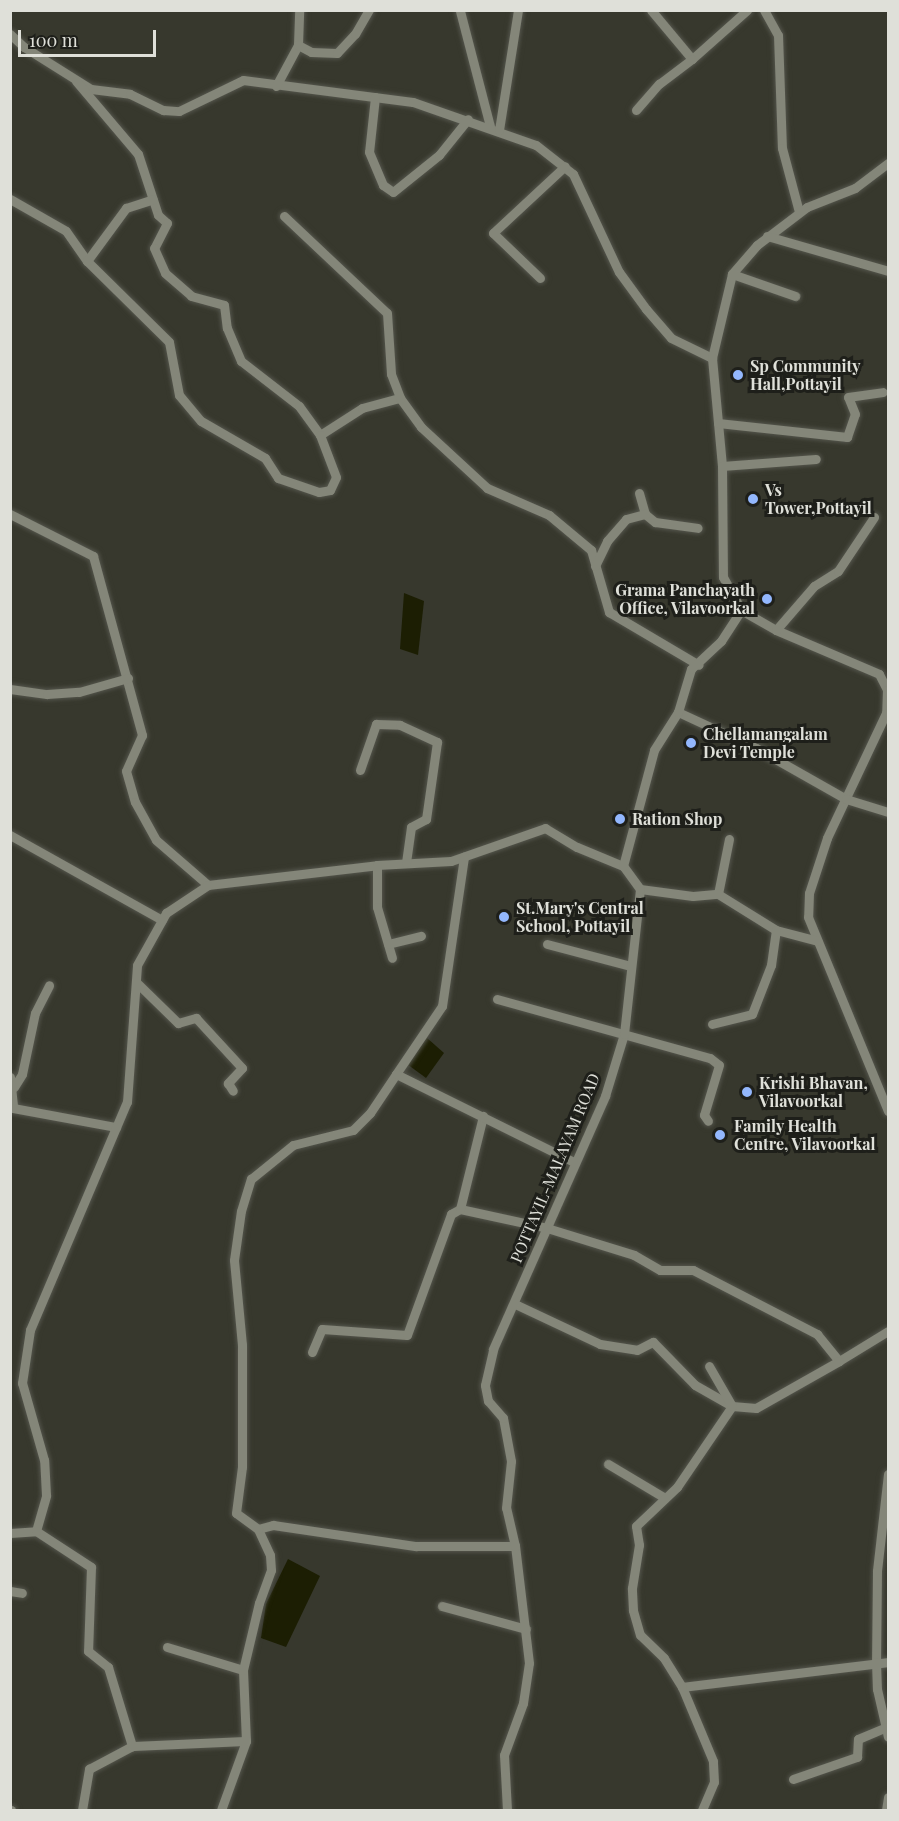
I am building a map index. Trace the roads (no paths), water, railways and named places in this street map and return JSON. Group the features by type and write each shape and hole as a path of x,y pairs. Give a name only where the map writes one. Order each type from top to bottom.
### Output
{"street":[{"path":"276,86 298,45 299,10"},
{"path":"298,45 311,52 337,53 355,34 369,10"},
{"path":"494,128 518,10"},
{"path":"651,10 692,59"},
{"path":"636,110 659,84 692,59 747,10"},
{"path":"764,10 778,35 782,148 799,212"},
{"path":"460,11 494,128"},
{"path":"10,34 76,81 91,89 130,94 163,110 178,111 243,80 413,102 494,128 536,145 565,166 590,205 628,287 671,338 712,358"},
{"path":"10,199 66,231 87,261 169,342 179,395 201,421 265,458 278,478 319,492 330,490 336,477 320,435 299,406 241,361 227,328 224,305 190,296 165,273 154,248 167,223 158,215 138,154 76,81"},
{"path":"375,97 369,152 383,185 393,192 400,190 439,155 468,119"},
{"path":"888,163 855,188 799,212 766,236 732,274 712,358 722,466 723,577 741,610 776,630 888,678"},
{"path":"540,278 493,233 565,166"},
{"path":"87,261 126,208 153,199"},
{"path":"284,216 387,313 392,374 400,398 421,427 487,488 549,515 591,550 609,612 699,664"},
{"path":"766,236 888,271"},
{"path":"732,274 795,296"},
{"path":"718,423 847,437 855,414 848,397 884,392"},
{"path":"320,435 362,408 400,398"},
{"path":"722,466 816,459"},
{"path":"639,493 645,514 655,522 698,528"},
{"path":"10,514 93,555 142,735 126,771 135,802 156,840 208,885"},
{"path":"596,566 607,542 626,519 645,514"},
{"path":"776,630 814,586 838,571 874,517"},
{"path":"623,866 654,750 678,712 691,669 722,641 741,610"},
{"path":"879,674 887,690 886,713 827,838 809,893 808,917 888,1112"},
{"path":"10,689 47,694 79,692 128,678"},
{"path":"678,712 756,748 846,800 888,812"},
{"path":"360,770 376,724 400,725 437,742 426,819 411,827 406,863"},
{"path":"36,1531 46,1495 44,1460 22,1383 30,1330 127,1102 137,965 166,913 208,885 376,865 450,861 545,828 577,847 623,866 640,889 693,896 718,894 776,930 818,941"},
{"path":"10,836 162,920"},
{"path":"718,894 729,839"},
{"path":"221,1810 246,1741 243,1670 258,1603 271,1570 270,1555 258,1529 236,1513 242,1467 242,1345 233,1283 241,1211 251,1179 264,1165 293,1145 353,1130 370,1113 442,1006 464,857"},
{"path":"376,865 376,907 392,958"},
{"name":"POTTAYIL-MALAYAM ROAD","path":"507,1810 504,1755 522,1703 529,1663 515,1546 506,1508 511,1461 503,1419 488,1401 485,1384 493,1349 515,1304 574,1162 605,1096 624,1034 640,889"},
{"path":"712,1024 752,1014 771,965 776,930"},
{"path":"388,944 421,936"},
{"path":"547,944 630,966"},
{"path":"136,982 178,1023 196,1018 242,1068 228,1083 233,1091"},
{"path":"14,1087 22,1074 35,1013 49,985"},
{"path":"497,999 710,1058 719,1065 704,1115 708,1120"},
{"path":"396,1074 574,1162"},
{"path":"10,1077 14,1087 13,1108 116,1127"},
{"path":"460,1209 483,1116"},
{"path":"312,1352 322,1329 407,1335 451,1214 460,1209 547,1228 634,1256 660,1270 693,1270 817,1334 839,1361"},
{"path":"515,1304 600,1344 637,1350 653,1342 695,1385 732,1406 756,1408 888,1331"},
{"path":"709,1366 732,1406"},
{"path":"702,1810 714,1782 713,1761 682,1687 663,1658 640,1635 633,1610 639,1545 636,1526 665,1498 696,1461 732,1406"},
{"path":"608,1464 665,1498"},
{"path":"793,1779 857,1757 858,1738 887,1732 885,1705 876,1662 877,1571 888,1474"},
{"path":"258,1529 273,1525 400,1545 515,1546"},
{"path":"10,1533 36,1531 91,1567 88,1651 108,1668 132,1746"},
{"path":"877,1571 888,1573"},
{"path":"10,1591 22,1593"},
{"path":"442,1606 526,1629"},
{"path":"167,1647 243,1670"},
{"path":"682,1687 888,1662"},
{"path":"82,1810 89,1769 132,1746 246,1741"},
{"path":"886,1810 888,1797"}],"place":[{"name":"Sp Community Hall,Pottayil","path":"738,375"},
{"name":"Vs Tower,Pottayil","path":"753,499"},
{"name":"Grama Panchayath Office, Vilavoorkal","path":"767,599"},
{"name":"Chellamangalam Devi Temple","path":"691,743"},
{"name":"Ration Shop","path":"620,819"},
{"name":"St.Mary's Central School, Pottayil","path":"504,917"},
{"name":"Krishi Bhavan, Vilavoorkal","path":"747,1092"},
{"name":"Family Health Centre, Vilavoorkal","path":"720,1135"}]}
